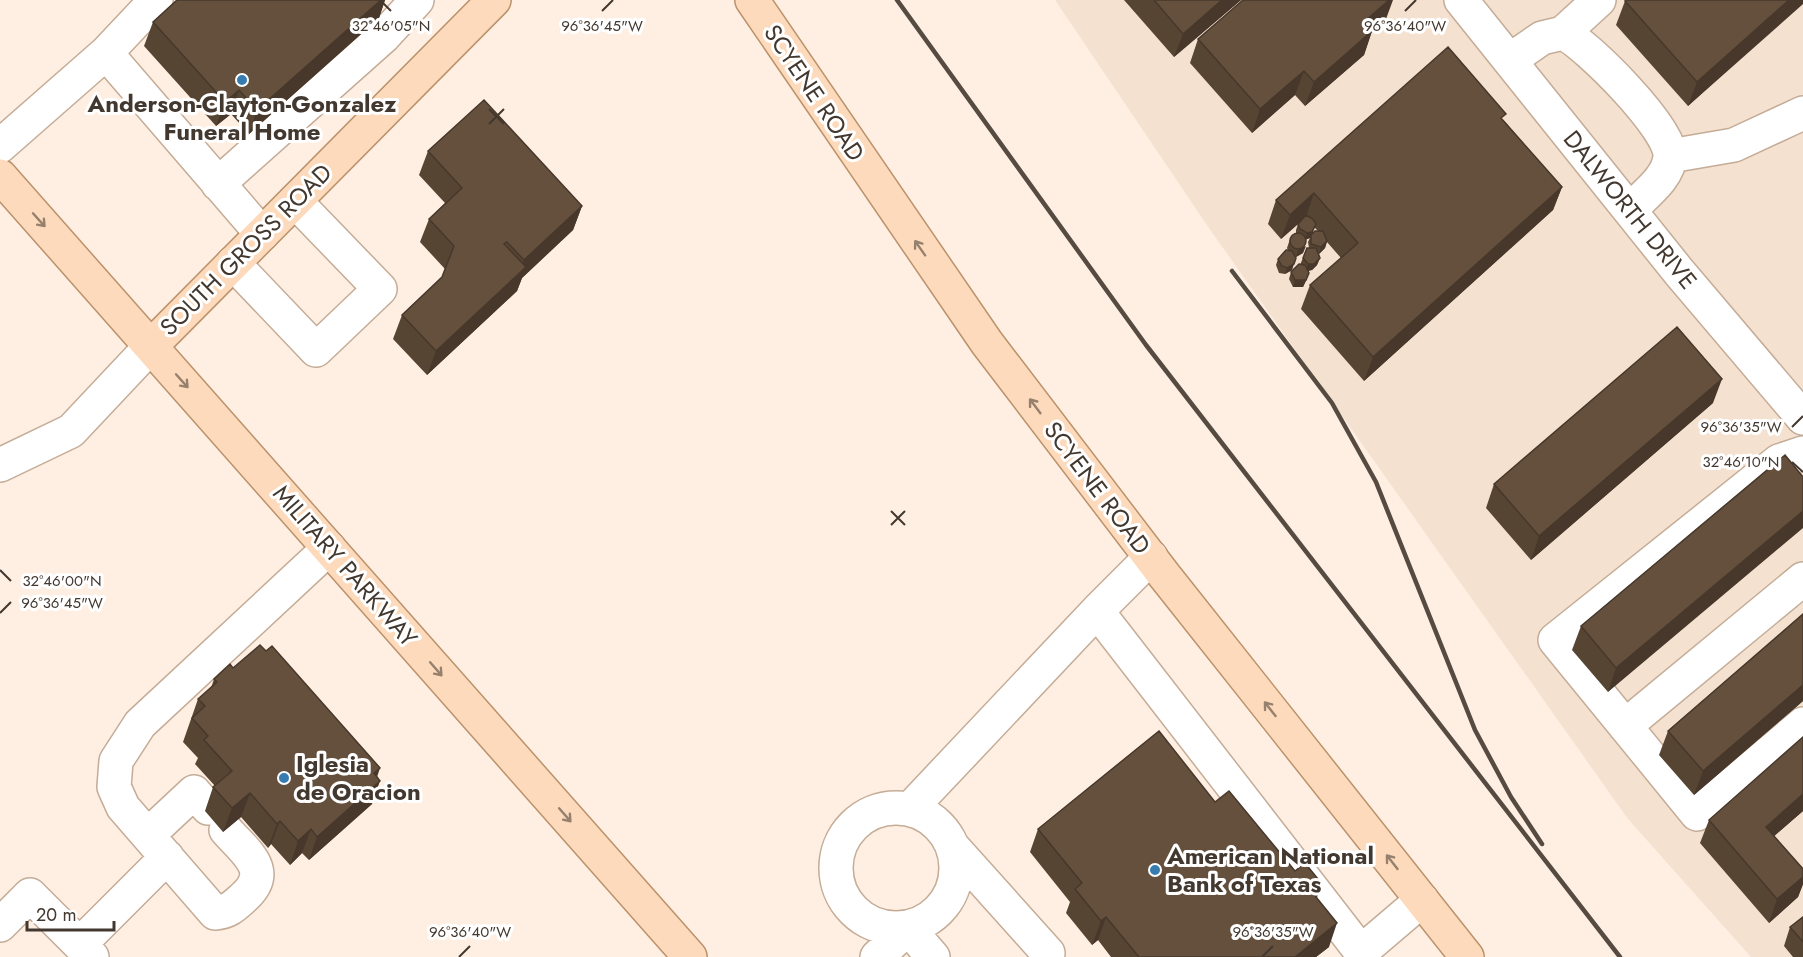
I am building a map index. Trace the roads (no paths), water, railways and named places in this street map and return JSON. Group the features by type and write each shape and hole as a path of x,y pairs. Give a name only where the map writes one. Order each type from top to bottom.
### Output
{"main road":[{"name":"SOUTH GROSS ROAD","path":"151,346 494,0"},
{"name":"SCYENE ROAD","path":"752,0 987,343 1151,557 1466,957"},
{"name":"MILITARY PARKWAY","path":"0,176 690,957"}],"street":[{"path":"0,146 106,53 156,0"},
{"name":"DALWORTH DRIVE","path":"1461,0 1630,210 1803,418"},
{"path":"1510,60 1542,38 1563,33 1599,0"},
{"path":"218,184 383,37 415,2"},
{"path":"1563,33 1577,39 1615,76 1668,143 1670,156 1665,174 1630,210"},
{"path":"106,53 262,234"},
{"path":"1670,156 1734,145 1803,113"},
{"path":"233,263 316,350 380,289 295,201"},
{"path":"4,458 71,431 151,346"},
{"path":"1799,461 1779,461 1554,640 1697,814 1803,724"},
{"path":"0,926 30,895 86,951 157,846 194,792 256,865 258,879 254,888 228,912 215,913 157,846 123,807 114,787 116,761 140,724 329,548"},
{"path":"910,809 1151,557"},
{"path":"1625,726 1803,579"},
{"path":"1096,612 1363,954 1422,900"},
{"path":"933,957 908,928 887,928 867,922 850,909 839,891 835,871 837,852 844,835 857,821 873,812 891,808 910,809 927,816 942,828 952,846 1048,956"},
{"path":"877,957 908,928 928,920 943,906 954,888 957,867 952,846"}],"railway":[{"path":"897,0 1146,345 1620,957"},
{"path":"1232,271 1332,403 1376,482 1475,730 1511,797 1542,844"}],"place":[{"name":"Anderson-Clayton-Gonzalez Funeral Home","path":"242,80"},
{"name":"Iglesia de Oracion","path":"284,778"},
{"name":"American National Bank of Texas","path":"1155,870"}]}
